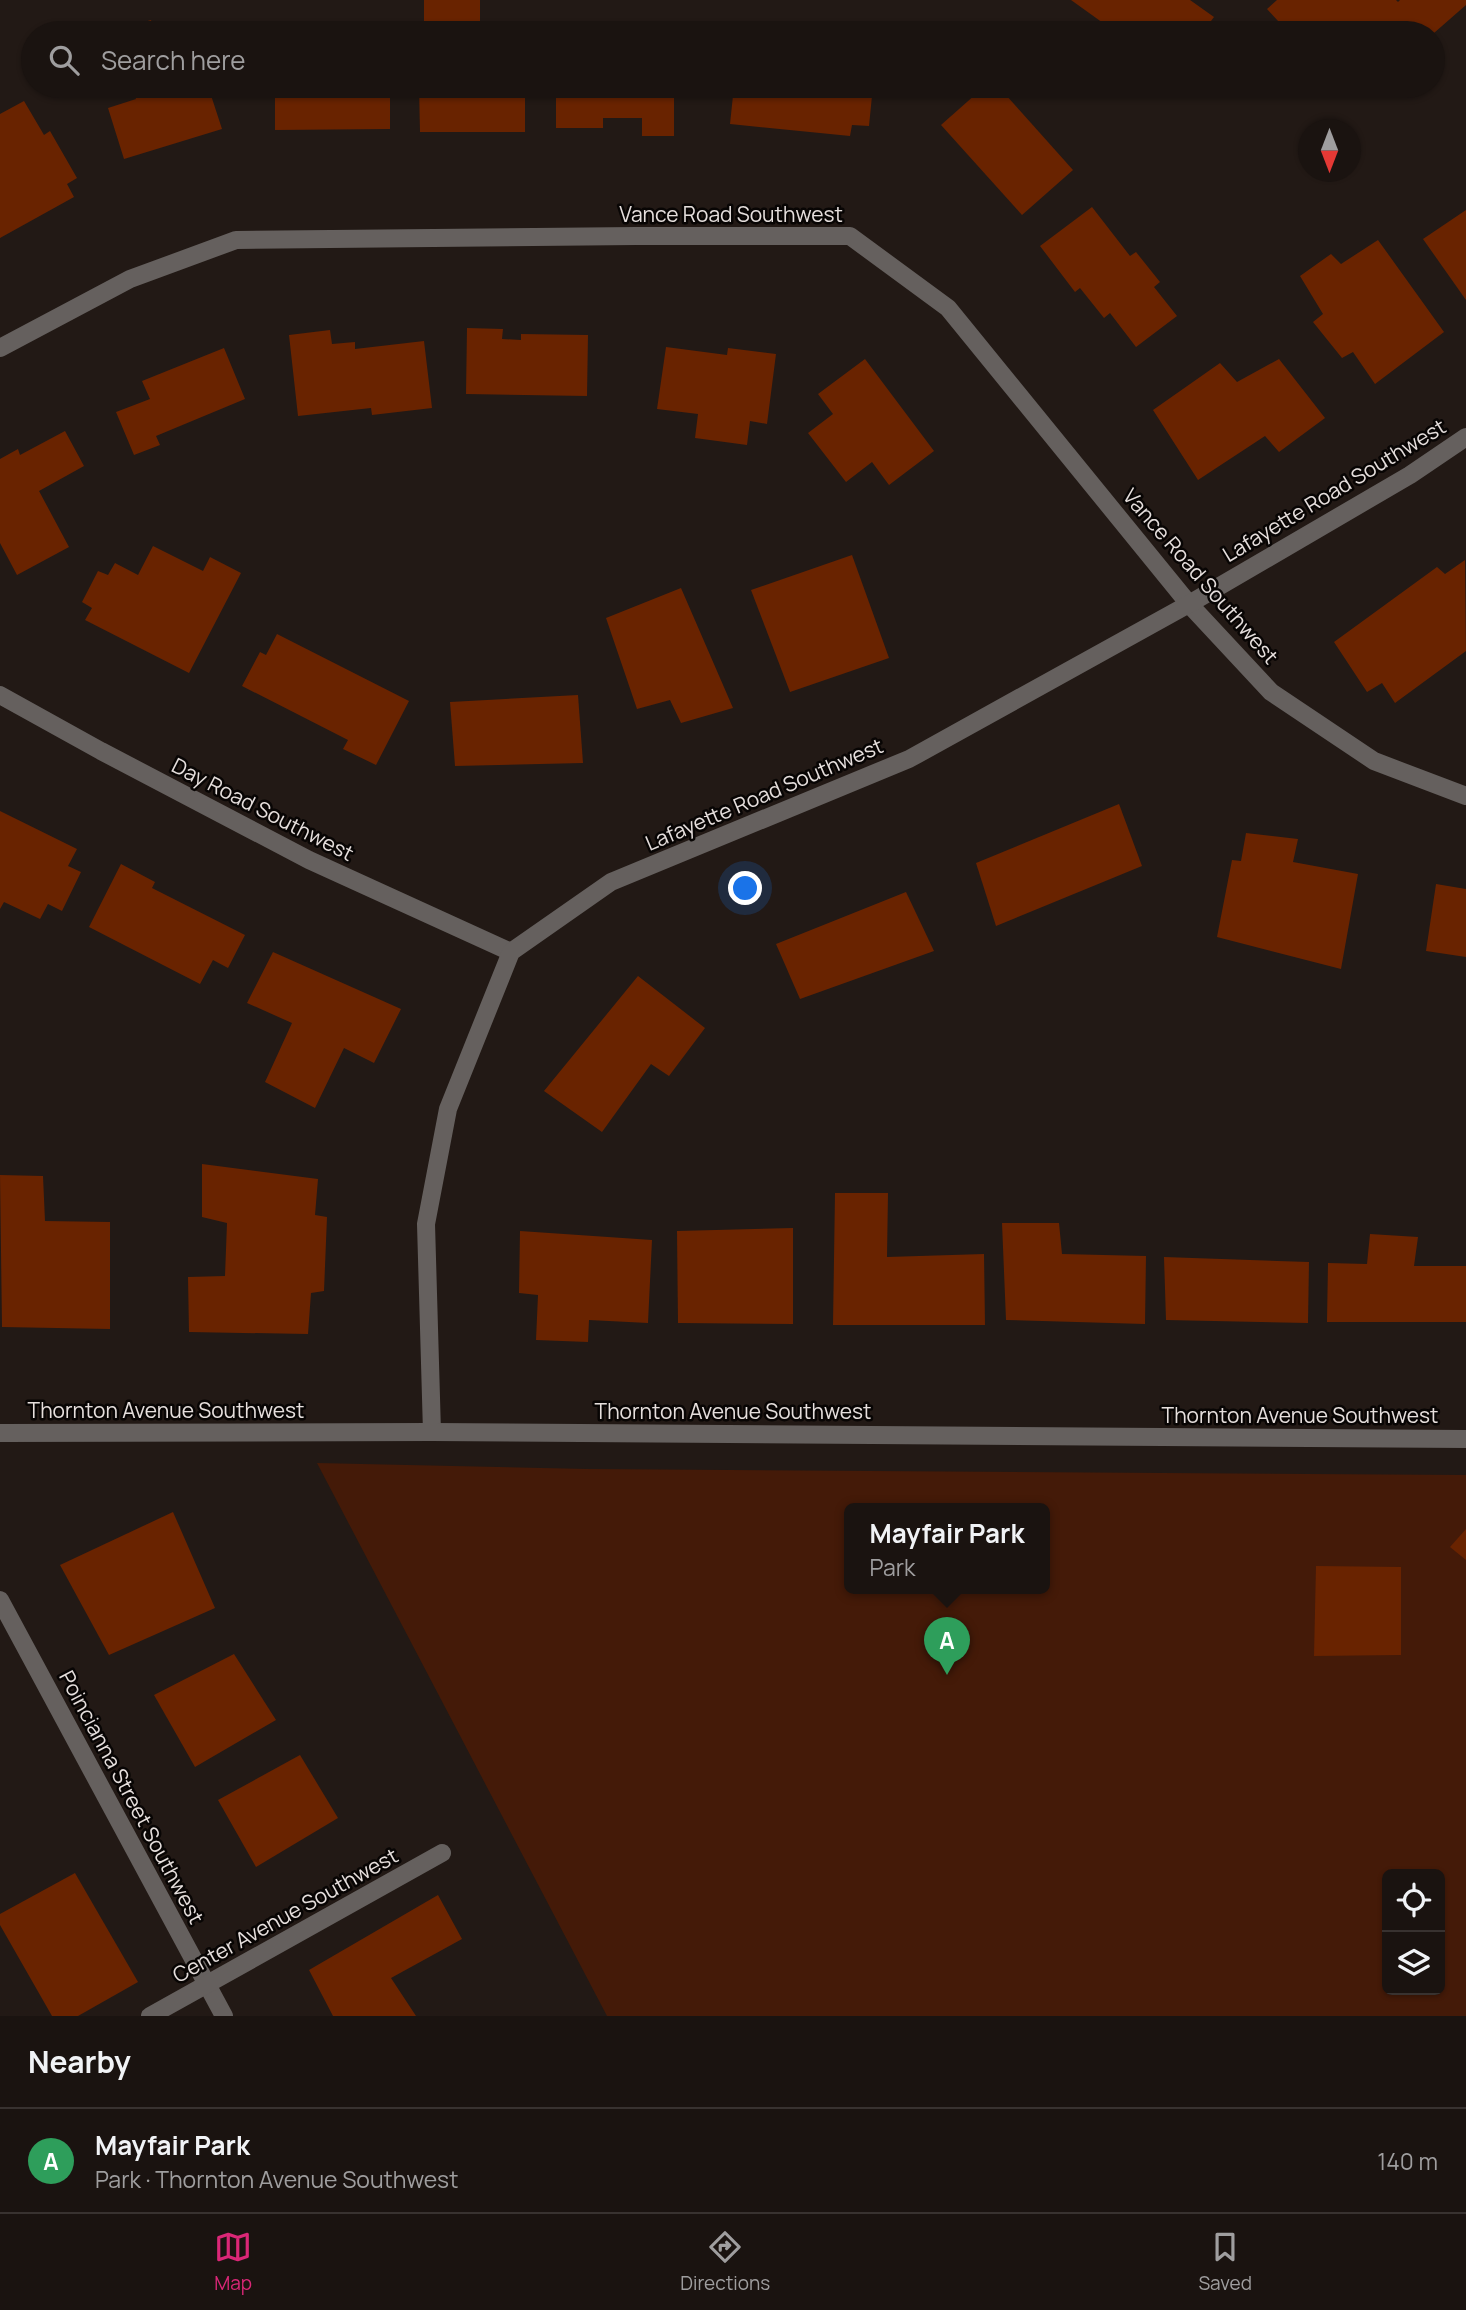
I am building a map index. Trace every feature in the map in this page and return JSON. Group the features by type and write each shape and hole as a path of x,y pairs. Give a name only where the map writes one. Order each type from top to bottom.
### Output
{"street":[{"name":"Vance Road Southwest","path":"0,348 130,279 236,240 850,236 948,308 1189,604 1271,692 1374,761 1466,796"},
{"name":"Lafayette Road Southwest","path":"510,953 611,882 909,759 1189,604 1410,475 1466,437"},
{"name":"Day Road Southwest","path":"0,695 309,860 510,953"},
{"path":"432,1432 426,1224 448,1109 510,953"},
{"name":"Thornton Avenue Southwest","path":"0,1433 432,1432 1466,1439"},
{"name":"Poincianna Street Southwest","path":"0,1600 224,2016"},
{"name":"Center Avenue Southwest","path":"150,2016 442,1853"}],"shaded area":[{"path":"317,1463 587,1469 1466,1475 1466,2016 607,2016"}],"building":[{"path":"424,0 480,0 480,21 424,21"},
{"path":"1071,0 1190,0 1214,17 1211,21 1100,21"},
{"path":"1277,0 1466,0 1466,5 1445,23 1445,21 1278,21 1267,9"},
{"path":"212,98 222,129 124,159 108,108 136,99"},
{"path":"275,98 390,98 390,129 275,130"},
{"path":"419,98 525,98 525,132 420,132"},
{"path":"556,98 674,98 674,136 642,136 642,118 603,118 603,128 556,128"},
{"path":"733,98 872,98 869,126 852,125 850,136 730,124"},
{"path":"971,98 1009,98 1073,170 1022,215 941,125"},
{"path":"24,101 44,135 50,131 77,178 67,184 74,197 0,238 0,114"},
{"path":"1092,207 1130,256 1136,252 1160,282 1154,287 1177,316 1136,347 1110,313 1104,318 1080,288 1075,292 1040,246"},
{"path":"1466,210 1466,300 1423,239"},
{"path":"1378,240 1444,332 1375,384 1353,352 1342,358 1313,322 1323,314 1300,276 1331,254 1341,264"},
{"path":"467,328 503,329 502,339 521,340 521,334 588,335 587,396 466,394"},
{"path":"330,330 332,344 355,342 355,349 424,341 432,408 372,415 371,408 298,416 289,335"},
{"path":"666,347 727,355 728,348 776,354 767,424 750,421 747,445 695,438 698,414 657,409"},
{"path":"224,348 245,399 156,436 160,445 134,455 116,412 150,399 142,381"},
{"path":"865,359 934,451 889,485 872,462 846,482 808,433 833,414 818,394"},
{"path":"1279,359 1325,418 1279,452 1265,436 1198,480 1153,410 1220,363 1237,382"},
{"path":"65,431 84,466 39,491 69,547 17,575 0,543 0,459 18,449 20,455"},
{"path":"153,546 203,571 210,557 241,573 189,673 85,620 92,608 82,602 98,571 108,575 115,563 138,575"},
{"path":"852,555 889,658 790,692 751,590"},
{"path":"1465,560 1466,651 1395,703 1382,683 1367,692 1334,642 1437,567 1445,574"},
{"path":"681,588 733,708 681,723 670,700 637,709 606,618"},
{"path":"277,634 409,701 376,765 343,749 348,740 242,686 260,652 266,655"},
{"path":"578,695 583,763 455,766 450,702"},
{"path":"1119,804 1142,866 996,926 976,863"},
{"path":"0,811 77,849 68,866 81,872 62,911 48,904 40,919 4,902 0,909"},
{"path":"1246,833 1298,839 1293,862 1358,874 1341,969 1217,937 1232,860 1241,861"},
{"path":"121,864 155,882 152,888 245,935 228,968 213,960 200,984 89,927"},
{"path":"1436,884 1466,889 1466,957 1426,951"},
{"path":"906,892 934,951 800,999 776,944"},
{"path":"273,952 401,1009 374,1063 344,1048 315,1108 265,1082 292,1023 247,1003"},
{"path":"638,976 705,1028 669,1076 651,1064 602,1132 544,1091"},
{"path":"202,1164 318,1179 315,1215 327,1217 324,1291 311,1293 308,1334 189,1332 188,1277 225,1276 227,1223 202,1217"},
{"path":"0,1175 43,1176 45,1221 110,1222 110,1329 2,1327"},
{"path":"835,1193 888,1193 887,1257 984,1254 985,1325 833,1325"},
{"path":"1002,1223 1059,1223 1062,1254 1146,1256 1145,1324 1006,1320"},
{"path":"793,1228 793,1324 678,1323 677,1231"},
{"path":"520,1231 652,1240 648,1323 589,1320 588,1342 536,1340 538,1295 519,1293"},
{"path":"1370,1234 1418,1237 1414,1266 1466,1266 1466,1322 1327,1322 1328,1263 1367,1264"},
{"path":"1164,1257 1309,1262 1308,1323 1166,1320"},
{"path":"173,1512 215,1608 109,1655 60,1565"},
{"path":"1466,1529 1466,1560 1450,1547"},
{"path":"1316,1566 1401,1567 1401,1655 1314,1656"},
{"path":"234,1654 276,1720 195,1767 154,1695"},
{"path":"300,1755 338,1818 256,1867 218,1800"},
{"path":"75,1873 138,1982 78,2016 52,2016 0,1925 0,1914"},
{"path":"438,1895 462,1939 391,1978 416,2016 333,2016 309,1970"}],"place":[{"name":"Mayfair Park","path":"947,1675"}]}
